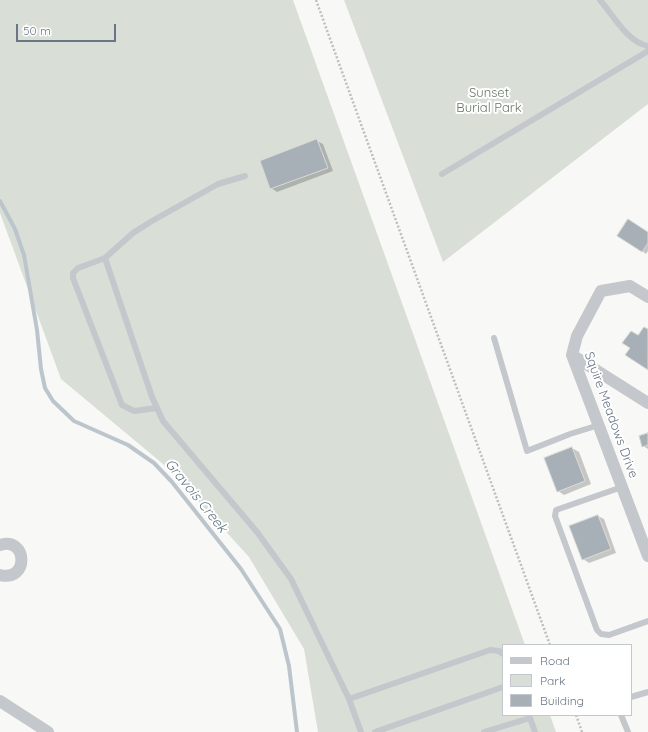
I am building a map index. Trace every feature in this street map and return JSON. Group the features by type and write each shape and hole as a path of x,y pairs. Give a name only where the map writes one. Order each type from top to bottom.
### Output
{"street":[{"name":"Squire Meadows Drive","path":"648,297 630,286 601,291 577,336 572,355 622,486 644,533 648,556"},
{"path":"572,355 648,403"},
{"path":"0,545 9,544 14,546 21,554 22,559 20,569 16,573 6,576 0,575"},
{"path":"0,701 48,732"}],"lane":[{"path":"600,0 639,45 648,46"},
{"path":"442,174 648,51"},
{"path":"157,408 134,411 122,405 73,278 73,273 78,268 105,258 133,233 152,221 218,184 245,176"},
{"path":"105,258 157,408 163,421 257,532 291,579 349,699 361,732"},
{"path":"494,338 526,451 598,425"},
{"path":"622,486 556,510 555,516 597,630 601,634 609,635 648,621"},
{"path":"349,699 490,650 499,651 502,653"},
{"path":"375,732 502,686"},
{"path":"632,698 648,692"},
{"path":"484,732 529,716 535,732"},
{"path":"621,716 628,732"}],"path":[{"path":"316,0 550,644"},
{"path":"576,716 582,732"}],"green space":[{"path":"0,0 293,0 525,644 502,644 502,716 550,716 556,732 318,732 304,649 249,557 169,469 61,379 0,213"},
{"name":"Sunset Burial Park","path":"344,0 648,0 648,104 443,262"}],"building":[{"path":"317,139 328,168 270,189 260,161"},
{"path":"628,219 648,232 648,243 642,252 617,236"},
{"path":"644,327 648,329 648,370 625,355 630,348 622,343 631,331 638,335"},
{"path":"648,433 648,445 642,447 639,436"},
{"path":"572,447 585,481 557,492 544,458"},
{"path":"598,515 611,549 582,560 569,526"}],"waterway":[{"name":"Gravois Creek","path":"0,201 15,229 24,255 45,388 53,401 74,421 128,445 154,463 172,482 241,569 280,629 289,666 297,732"}]}
